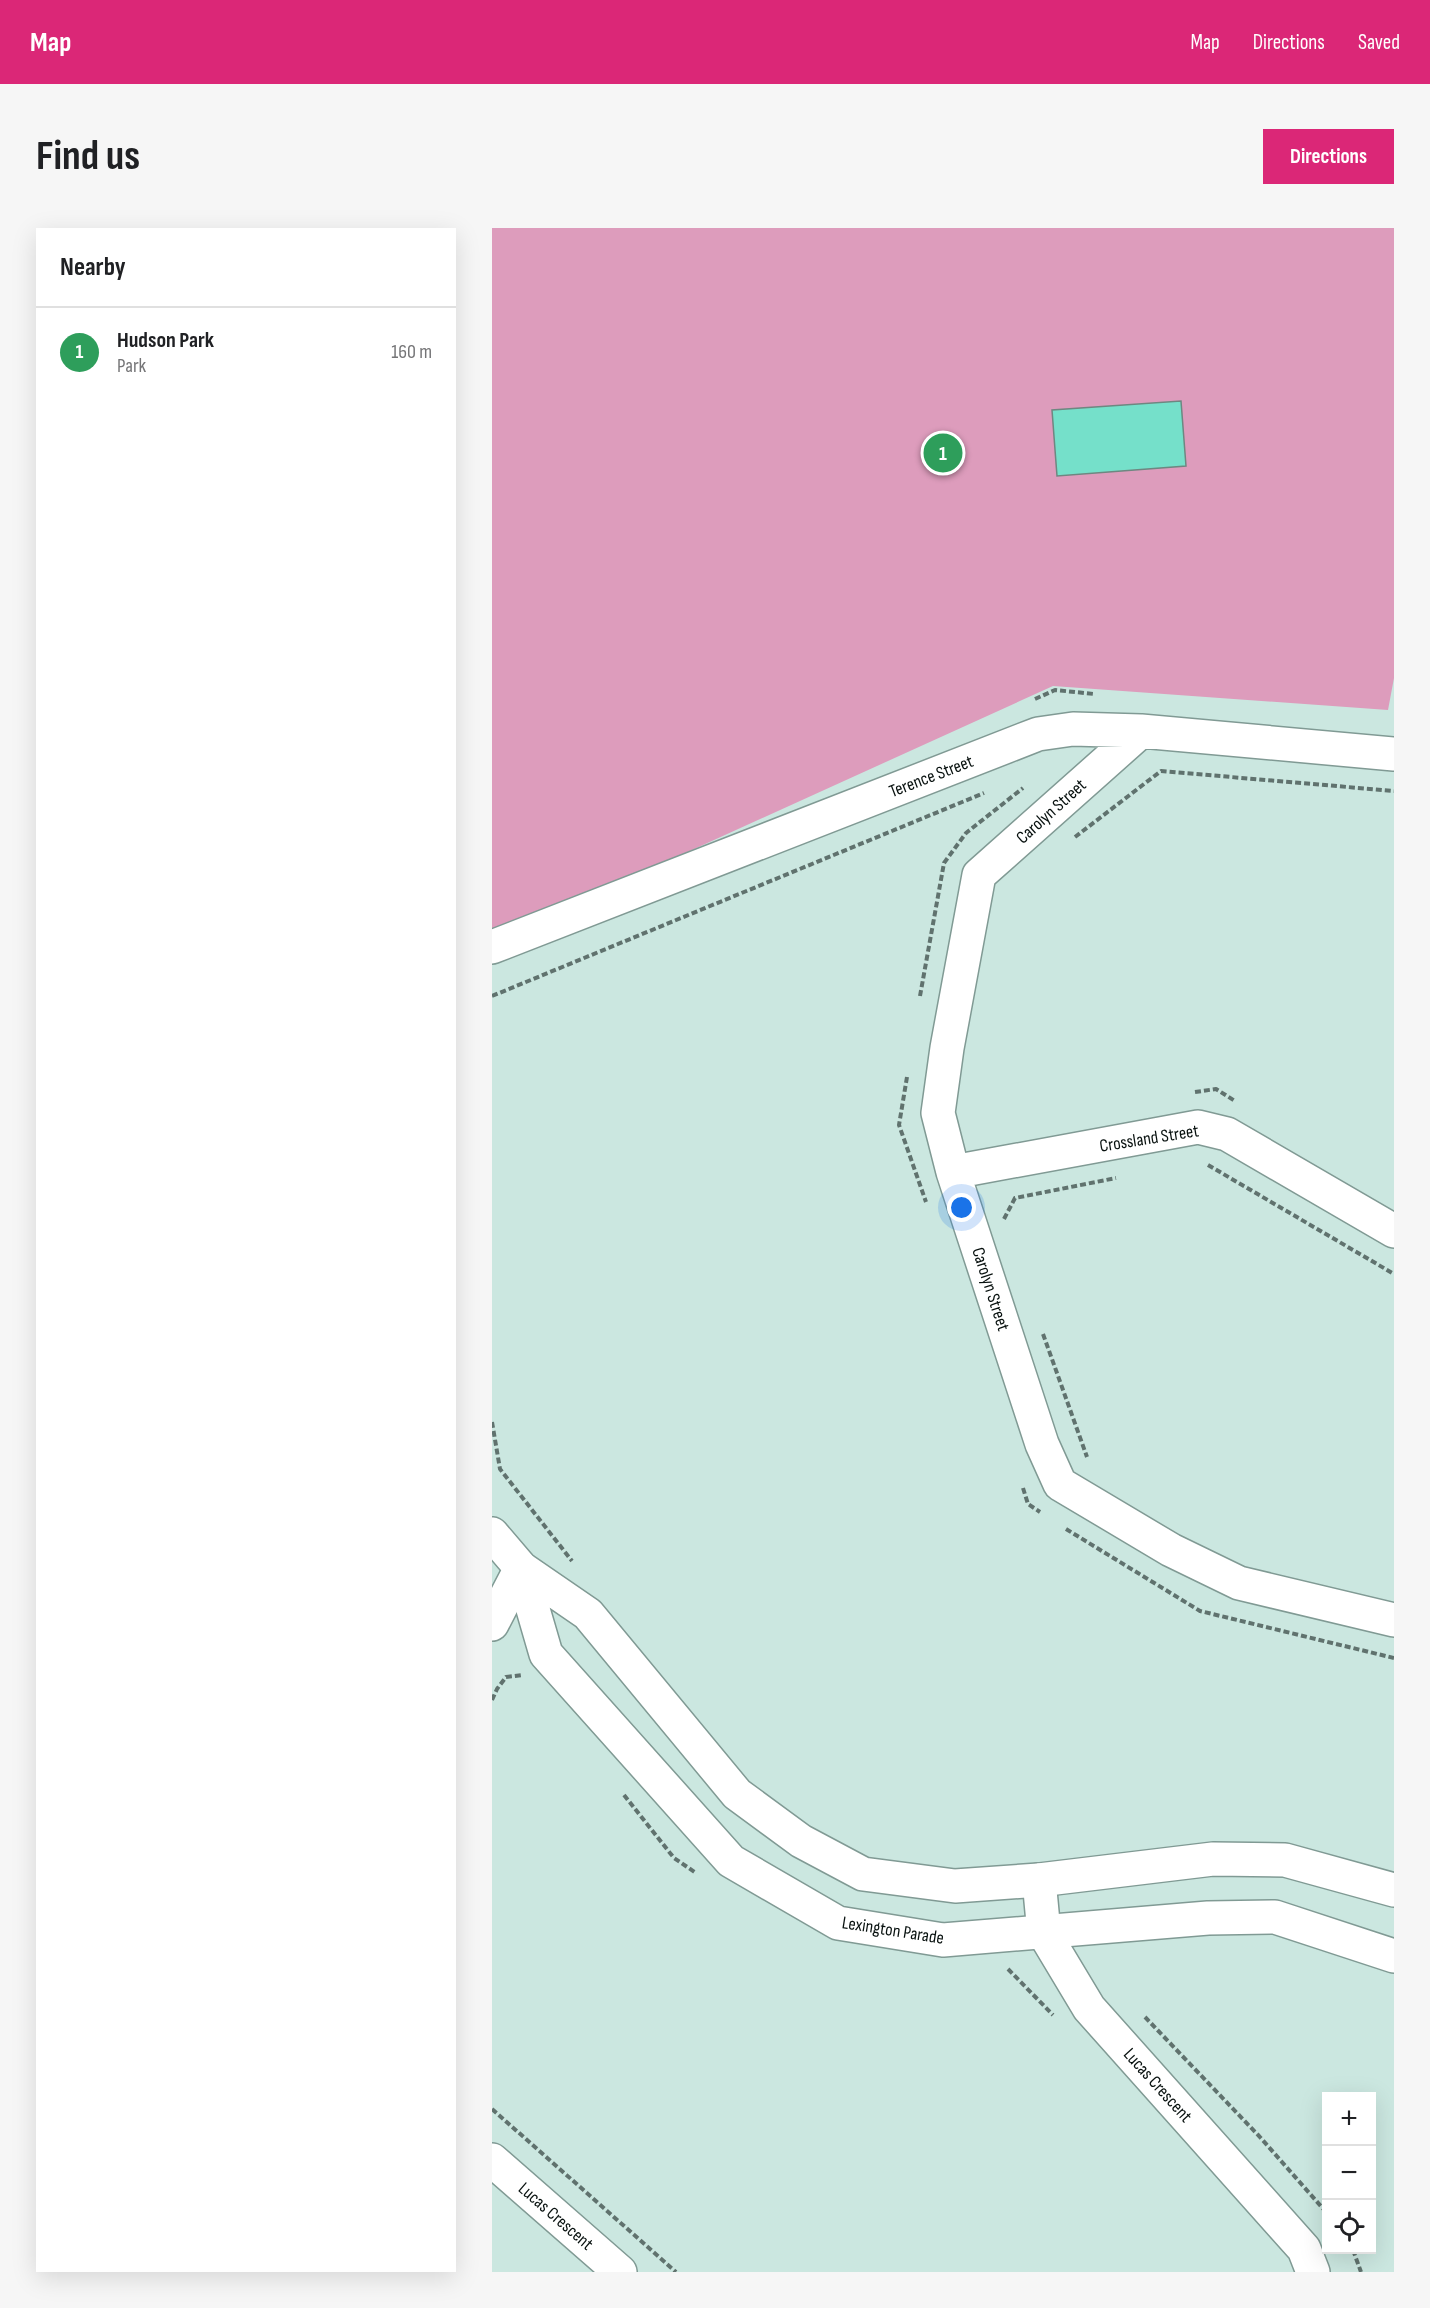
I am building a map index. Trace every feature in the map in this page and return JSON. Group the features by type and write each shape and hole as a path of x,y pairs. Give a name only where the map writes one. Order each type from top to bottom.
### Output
{"street":[{"name":"Terence Street","path":"492,947 1038,734 1073,729 1141,731 1394,754"},
{"name":"Carolyn Street","path":"1141,731 979,875 947,1048 938,1113 953,1172 1042,1444 1060,1484 1171,1550 1239,1583 1394,1620"},
{"name":"Crossland Street","path":"953,1172 1198,1127 1227,1134 1394,1231"},
{"name":"Lexington Parade","path":"492,1534 521,1568 588,1614 737,1794 801,1840 863,1874 955,1886 1039,1880 1213,1859 1286,1860 1394,1890"},
{"name":"Lexington Parade","path":"521,1568 546,1654 731,1861 838,1923 943,1940 1208,1918 1275,1917 1394,1956"},
{"path":"492,1624 521,1568"},
{"name":"Lucas Crescent","path":"1039,1880 1044,1933 1089,2008 1304,2249 1313,2272"},
{"name":"Lucas Crescent","path":"492,2160 620,2272"}],"path":[{"path":"1071,840 1161,771 1394,790"},
{"path":"920,998 944,863 966,833 1031,783"},
{"path":"492,996 990,791"},
{"path":"908,1074 899,1125 928,1209"},
{"path":"1193,1093 1216,1089 1236,1101"},
{"path":"1203,1162 1394,1274"},
{"path":"1008,1230 1004,1218 1015,1198 1121,1177"},
{"path":"1042,1331 1088,1462"},
{"path":"492,1422 500,1469 579,1569"},
{"path":"1023,1486 1028,1504 1046,1516"},
{"path":"1064,1528 1200,1611 1394,1658"},
{"path":"1137,2008 1322,2208"},
{"path":"492,2109 676,2272"},
{"path":"1354,2254 1361,2272"}],"shaded area":[{"path":"492,228 1394,228 1394,678 1388,710 1053,686 492,941"}],"building":[{"path":"1181,401 1186,466 1057,476 1052,410"}],"place":[{"name":"Hudson Park","path":"943,453"}]}
